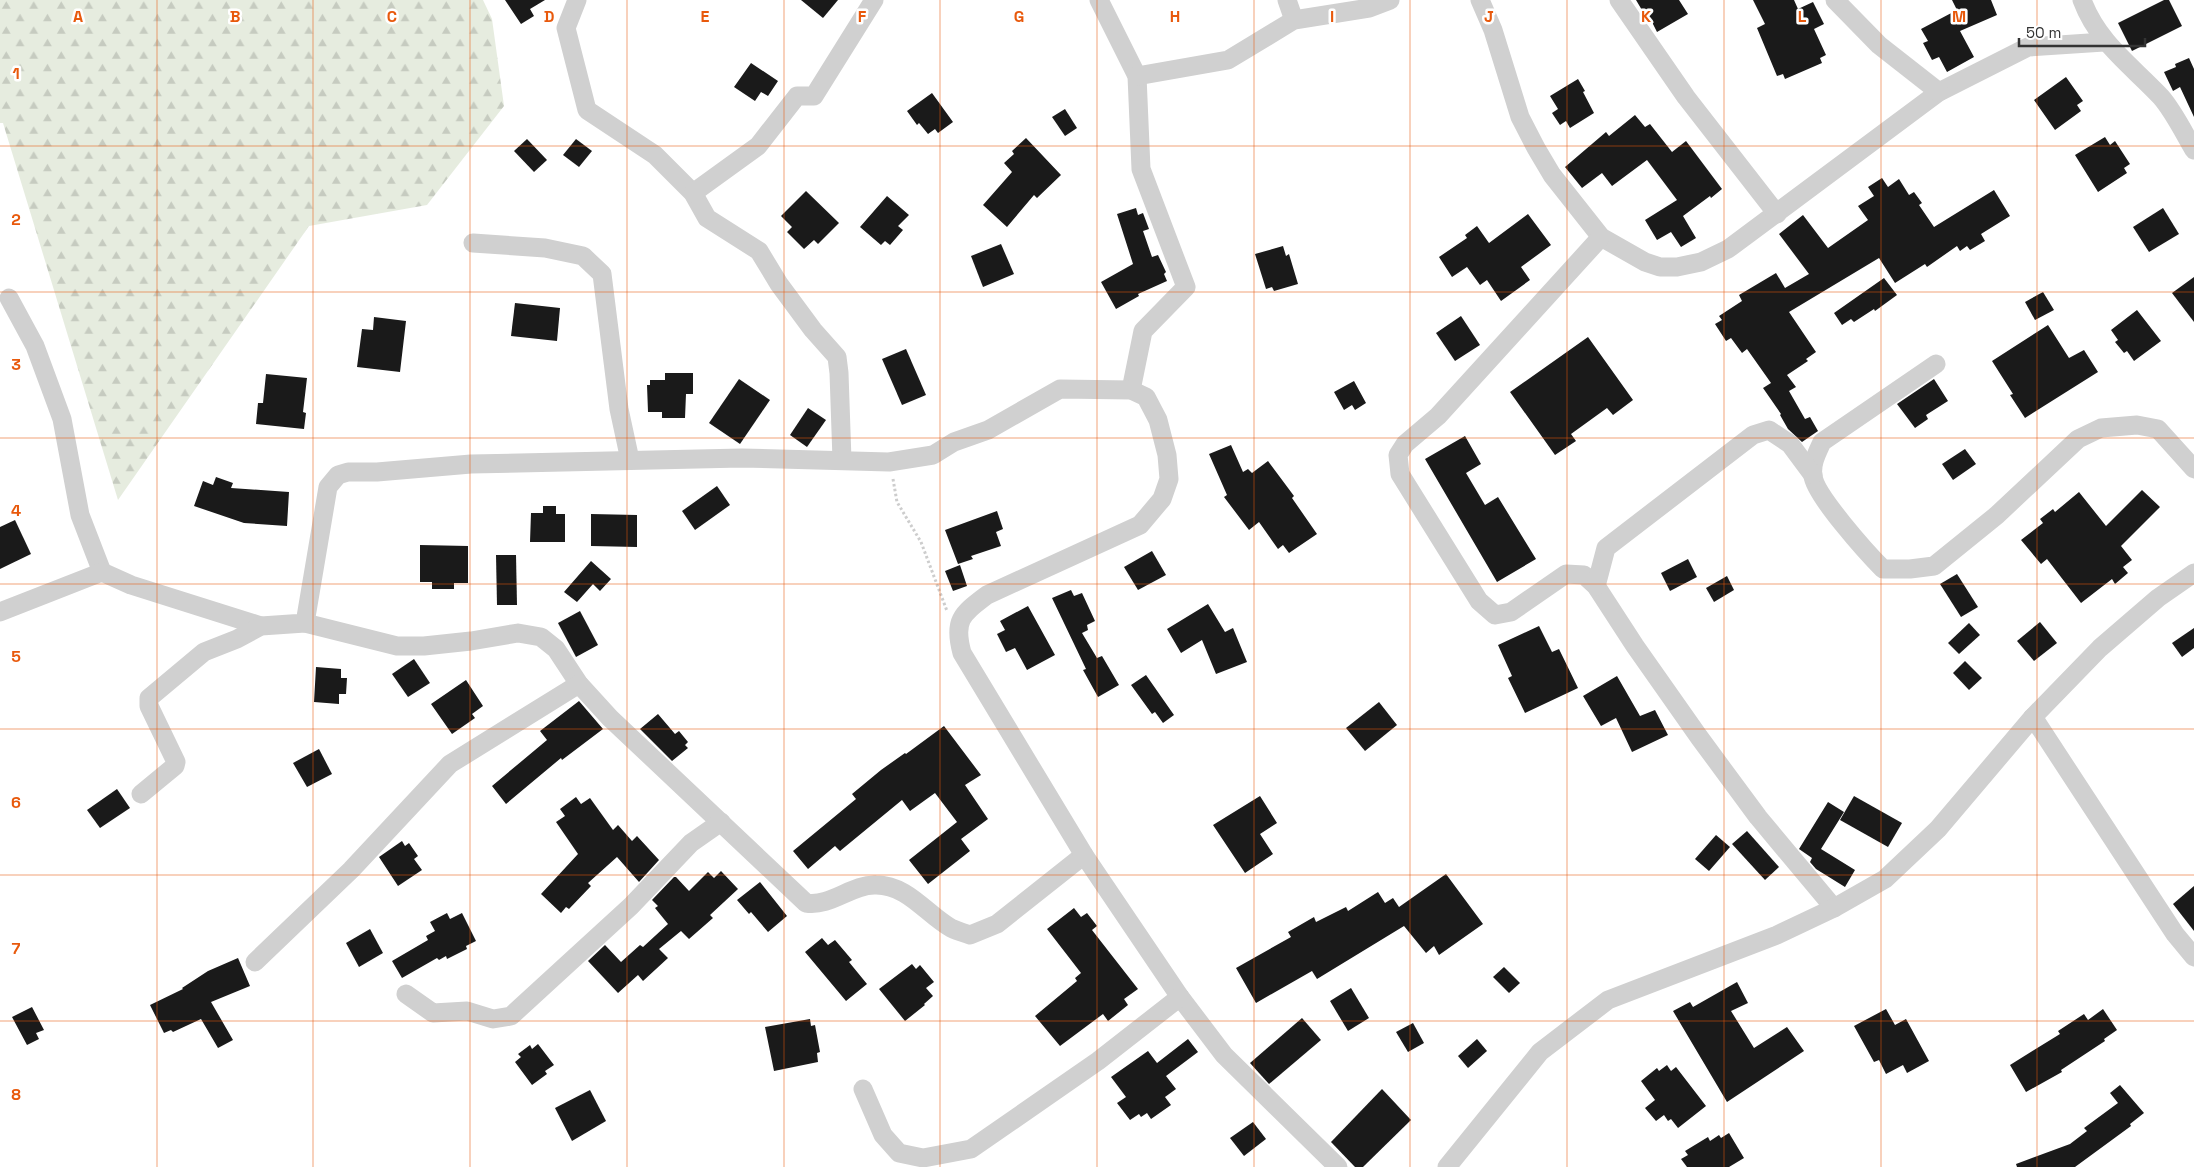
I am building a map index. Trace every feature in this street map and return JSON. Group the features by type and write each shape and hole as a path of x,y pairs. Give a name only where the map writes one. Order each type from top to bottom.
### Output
{"street":[{"path":"577,0 566,28 587,110 655,155 693,193 707,218 759,251 779,284 813,330 837,357 842,460"},
{"path":"693,193 758,146 797,96 814,96 874,0"},
{"path":"1099,0 1137,76 1141,169 1186,287 1143,331 1131,390"},
{"path":"1287,0 1294,20"},
{"path":"1137,76 1228,60 1294,20 1368,8 1390,0"},
{"path":"1480,0 1493,30 1520,117 1552,175 1601,237 1645,262 1660,267 1677,267 1701,262 1728,249 1939,92 2028,47 2104,42"},
{"path":"1619,0 1686,97 1777,214"},
{"path":"1835,0 1879,45 1939,92"},
{"path":"2082,0 2088,18 2104,42 2163,99 2194,150"},
{"path":"1601,237 1438,416 1404,444 1398,455 1400,474 1479,601 1495,615 1511,612 1566,574 1584,575 1596,586 1634,646 1758,817 1834,908"},
{"path":"473,243 545,248 583,256 602,274 619,409 630,460"},
{"path":"9,298 34,346 62,419 80,515 102,572 131,585 261,626 304,623 397,646 424,646 471,641 518,633 542,637 556,648 579,684 610,718 806,903 823,902 871,885 895,887 925,907 951,928 970,935 997,924 1084,855"},
{"path":"1936,364 1822,442 1814,460 1813,475 1817,489 1864,550 1883,569 1910,569 1934,566 1997,515 2078,439 2101,428 2137,425 2158,429 2194,469"},
{"path":"304,623 328,487 338,475 348,472 377,472 471,464 630,460 742,458 889,462 933,455 954,442 988,430 1060,389 1131,390 1146,397 1158,420 1167,455 1169,479 1162,500 1140,524 987,595 964,612 957,634 962,653 1084,855 1180,997 1224,1055 1338,1167"},
{"path":"1596,586 1606,548 1753,435 1769,430 1790,444 1813,475"},
{"path":"0,612 102,572"},
{"path":"1447,1167 1540,1052 1608,1000 1777,935 1834,908 1885,879 1938,829 2033,717 2100,648 2158,598 2194,573"},
{"path":"140,794 175,766 176,762 149,706 150,698 204,652 237,639 261,626"},
{"path":"256,962 351,870 450,764 579,684"},
{"path":"2033,717 2175,934 2194,957"},
{"path":"406,994 433,1013 467,1011 493,1018 511,1016 631,906 690,843 720,822"},
{"path":"863,1090 883,1135 899,1153 923,1158 971,1149 1098,1061 1180,997"}],"path":[{"path":"889,462 897,502 921,542 957,634"}],"green space":[{"path":"0,0 483,0 492,19 504,106 427,205 309,226 118,500 3,123 0,123"}],"building":[{"path":"505,0 545,0 530,9 534,16 521,24"},
{"path":"801,0 838,0 823,18"},
{"path":"1636,0 1679,0 1688,14 1657,32 1651,20 1649,22"},
{"path":"1753,0 1794,0 1798,9 1813,2 1824,24 1814,29 1826,55 1820,58 1822,63 1785,79 1783,74 1777,76 1757,28 1765,24"},
{"path":"1952,0 1991,0 1997,15 1960,31 1974,57 1947,72 1939,57 1932,60 1923,43 1928,41 1921,29 1957,10"},
{"path":"2164,0 2169,0 2182,26 2132,51 2118,23"},
{"path":"2189,58 2194,69 2194,117 2180,87 2173,91 2164,72 2176,67 2175,64"},
{"path":"751,63 778,81 768,96 761,92 755,101 734,87"},
{"path":"2066,77 2083,101 2077,105 2081,111 2055,130 2034,100"},
{"path":"1578,79 1594,113 1570,128 1566,121 1560,125 1552,113 1558,109 1550,96"},
{"path":"932,93 953,122 938,133 935,129 928,134 919,123 917,125 907,111"},
{"path":"1065,109 1077,128 1065,136 1052,117"},
{"path":"1635,115 1645,127 1650,124 1672,152 1686,141 1722,189 1683,216 1696,238 1681,247 1671,232 1657,240 1645,220 1677,200 1647,160 1612,186 1602,173 1582,188 1565,167 1606,132 1609,136"},
{"path":"2105,137 2110,145 2115,141 2130,164 2124,168 2127,173 2098,192 2075,155"},
{"path":"1026,138 1061,175 1037,198 1034,195 1007,227 983,205 1012,172 1004,163 1014,154 1012,151"},
{"path":"527,139 547,160 534,172 514,151"},
{"path":"576,139 592,151 579,167 563,155"},
{"path":"1882,178 1888,187 1899,179 1909,195 1914,192 1922,203 1919,205 1934,227 1994,190 2010,216 1981,234 1985,241 1970,250 1967,246 1960,251 1957,246 1927,267 1925,264 1895,283 1879,258 1789,312 1816,352 1806,359 1808,361 1787,375 1796,387 1789,391 1805,419 1810,417 1818,431 1802,442 1788,429 1781,414 1763,388 1771,383 1747,349 1742,353 1731,338 1726,341 1715,324 1722,320 1719,316 1742,301 1739,295 1776,273 1785,288 1809,274 1779,234 1803,215 1828,248 1868,220 1858,206 1874,196 1868,187"},
{"path":"806,191 839,223 818,244 814,240 804,249 787,232 792,227 781,216"},
{"path":"887,196 909,215 898,226 903,230 890,245 885,241 881,245 860,227"},
{"path":"1136,208 1138,215 1143,213 1149,229 1143,231 1152,257 1158,255 1166,272 1164,274 1167,281 1138,294 1139,296 1116,309 1101,282 1133,264 1117,214"},
{"path":"2163,208 2179,234 2149,252 2133,227"},
{"path":"1528,214 1551,245 1521,267 1530,280 1501,301 1487,280 1480,285 1467,267 1452,277 1439,257 1467,238 1465,235 1477,226 1489,243"},
{"path":"1001,244 1014,274 983,287 971,256"},
{"path":"1283,246 1286,256 1289,254 1298,284 1274,291 1272,287 1266,289 1255,254"},
{"path":"2194,277 2194,322 2172,293"},
{"path":"1884,278 1897,295 1875,311 1874,309 1854,322 1851,319 1842,325 1834,313"},
{"path":"2043,292 2054,310 2035,320 2025,302"},
{"path":"515,303 560,308 557,341 511,336"},
{"path":"2137,310 2161,341 2134,361 2127,351 2124,353 2115,342 2118,340 2111,330"},
{"path":"1461,316 1480,345 1455,361 1436,333"},
{"path":"374,317 406,321 400,372 357,367 362,329 373,330"},
{"path":"2048,325 2069,358 2084,350 2098,372 2025,418 2010,395 2013,394 1992,361"},
{"path":"1588,337 1633,400 1613,415 1607,408 1571,434 1576,441 1555,455 1510,392"},
{"path":"906,349 926,395 902,405 882,359"},
{"path":"665,373 693,373 693,394 686,394 685,418 662,418 662,412 648,412 647,385 650,385 650,380 665,380"},
{"path":"266,374 307,378 303,412 306,413 304,429 256,424 258,403 263,403"},
{"path":"739,379 770,400 740,444 709,423"},
{"path":"1934,379 1948,401 1926,415 1928,419 1915,428 1897,404"},
{"path":"1354,381 1366,403 1355,410 1352,405 1344,410 1334,392"},
{"path":"808,408 826,420 807,447 790,435"},
{"path":"1465,436 1481,464 1466,473 1485,505 1498,497 1536,559 1497,582 1425,459"},
{"path":"1231,445 1243,472 1248,469 1252,473 1268,461 1294,496 1292,498 1317,534 1289,553 1283,545 1278,549 1259,522 1249,530 1224,497 1227,495 1209,454"},
{"path":"1965,449 1976,464 1953,480 1942,464"},
{"path":"216,477 233,483 231,488 289,492 287,526 244,523 194,506 203,481 213,485"},
{"path":"717,486 730,505 695,530 682,511"},
{"path":"2142,490 2160,507 2121,546 2132,560 2123,567 2128,573 2115,584 2112,579 2081,603 2047,559 2041,564 2021,540 2043,523 2040,519 2053,509 2055,512 2079,492 2106,526"},
{"path":"543,506 556,506 556,514 565,514 565,542 530,542 531,513 543,513"},
{"path":"997,511 1003,529 996,532 1001,546 971,556 973,559 958,564 945,530"},
{"path":"591,514 637,515 637,547 591,546"},
{"path":"15,520 31,554 0,569 0,527"},
{"path":"420,545 468,546 468,583 454,583 454,589 432,589 432,582 420,582"},
{"path":"1152,551 1166,575 1138,590 1124,567"},
{"path":"496,555 516,555 517,605 497,605"},
{"path":"1688,559 1697,577 1670,591 1661,573"},
{"path":"591,561 611,579 600,591 593,584 577,602 564,592"},
{"path":"960,565 967,586 953,591 945,571"},
{"path":"1957,574 1978,607 1961,617 1940,584"},
{"path":"1727,576 1734,590 1714,602 1706,588"},
{"path":"1071,590 1074,596 1082,593 1095,621 1087,625 1088,630 1082,633 1097,658 1102,656 1119,685 1098,697 1083,670 1086,669 1052,598"},
{"path":"1208,604 1225,632 1233,628 1247,662 1216,674 1202,640 1181,653 1167,629"},
{"path":"1028,606 1055,655 1027,670 1015,648 1006,652 997,634 1005,630 1000,621"},
{"path":"580,611 598,645 576,657 558,623"},
{"path":"2040,622 2057,643 2034,661 2017,641"},
{"path":"1969,623 1980,635 1959,654 1948,643"},
{"path":"1539,626 1552,652 1559,649 1578,688 1525,713 1508,678 1512,676 1498,645"},
{"path":"2194,628 2194,648 2182,657 2172,643"},
{"path":"414,659 430,683 408,697 392,674"},
{"path":"1965,661 1982,678 1969,690 1953,673"},
{"path":"316,667 341,669 341,678 347,678 346,694 339,694 339,704 314,702"},
{"path":"1146,675 1174,715 1163,723 1155,712 1152,714 1131,685"},
{"path":"1617,676 1640,716 1655,710 1668,735 1632,752 1616,718 1601,726 1583,696"},
{"path":"466,680 483,706 472,714 475,718 452,734 431,704"},
{"path":"579,701 603,729 562,760 561,758 506,804 492,786 547,740 540,731"},
{"path":"1379,702 1397,725 1365,751 1346,728"},
{"path":"658,714 675,734 679,731 688,742 685,745 688,748 672,761 640,729"},
{"path":"944,726 981,775 965,785 988,819 961,839 970,851 928,884 909,860 957,822 935,793 910,811 902,800 840,851 835,846 808,869 793,851 856,799 852,794 881,770"},
{"path":"319,749 332,774 307,787 293,763"},
{"path":"117,789 130,808 100,828 87,810"},
{"path":"1260,796 1277,823 1260,834 1273,854 1245,873 1213,825"},
{"path":"1854,796 1902,823 1888,847 1840,820"},
{"path":"576,797 581,804 590,798 613,830 618,825 632,841 637,836 659,860 639,882 617,857 588,883 591,886 569,909 566,907 561,913 541,894 578,854 556,822 565,816 560,809"},
{"path":"1828,802 1844,812 1821,849 1855,870 1845,887 1816,869 1810,862 1812,858 1799,849"},
{"path":"1747,831 1779,867 1765,880 1732,844"},
{"path":"1716,835 1730,847 1709,871 1695,859"},
{"path":"402,841 405,846 409,843 418,856 414,859 422,870 398,886 379,857"},
{"path":"721,871 738,889 710,915 713,918 689,939 681,931 659,949 668,958 643,981 638,975 618,993 588,961 605,945 621,962 640,945 643,947 668,924 655,908 658,906 652,900 674,877 689,891 708,872 714,878"},
{"path":"1446,874 1483,924 1439,955 1434,946 1426,953 1404,926 1317,979 1312,971 1256,1003 1236,968 1291,937 1288,932 1314,917 1316,922 1346,907 1348,911 1378,892 1385,903 1393,898 1399,907"},
{"path":"760,882 787,916 768,932 751,912 749,914 737,900"},
{"path":"2194,886 2194,931 2173,904"},
{"path":"1074,908 1081,917 1087,913 1097,926 1092,930 1138,989 1124,999 1128,1005 1108,1021 1103,1014 1060,1046 1035,1016 1077,981 1075,978 1081,973 1047,929"},
{"path":"447,913 450,919 462,913 476,941 466,946 467,949 447,959 446,956 439,960 437,958 402,978 392,961 428,940 426,936 435,931 430,922"},
{"path":"370,929 383,953 359,967 346,943"},
{"path":"822,938 828,945 835,940 852,960 849,962 867,984 846,1001 805,952"},
{"path":"238,958 250,986 211,1002 233,1040 218,1048 201,1019 173,1032 171,1030 164,1033 150,1005 183,989 208,971"},
{"path":"912,964 916,969 920,965 934,982 926,988 933,996 905,1021 879,989"},
{"path":"1504,967 1520,983 1509,993 1493,977"},
{"path":"1737,982 1748,1003 1731,1011 1754,1048 1787,1027 1804,1051 1727,1102 1673,1011 1690,1002 1693,1007"},
{"path":"1351,988 1369,1018 1348,1031 1330,1001"},
{"path":"32,1007 44,1030 36,1033 39,1039 27,1045 12,1017"},
{"path":"1886,1009 1895,1025 1906,1019 1929,1061 1907,1073 1903,1065 1886,1074 1879,1060 1874,1062 1854,1026"},
{"path":"2103,1009 2117,1030 2104,1039 2105,1041 2061,1070 2062,1072 2026,1092 2010,1065 2060,1034 2058,1031 2084,1014 2088,1020"},
{"path":"1302,1018 1321,1040 1269,1084 1250,1063"},
{"path":"810,1019 811,1026 815,1025 820,1052 817,1053 818,1062 774,1071 765,1027"},
{"path":"1413,1023 1424,1043 1408,1052 1396,1032"},
{"path":"1188,1039 1198,1052 1166,1076 1176,1089 1165,1097 1171,1105 1151,1119 1147,1113 1141,1117 1139,1114 1130,1120 1117,1103 1126,1097 1111,1077 1148,1051 1157,1063"},
{"path":"1477,1039 1487,1051 1468,1068 1458,1056"},
{"path":"538,1044 554,1065 545,1071 547,1074 532,1085 515,1062 521,1057 518,1054 530,1045 532,1049"},
{"path":"1667,1065 1671,1071 1676,1067 1706,1106 1678,1128 1671,1119 1668,1121 1664,1115 1656,1121 1645,1108 1655,1100 1641,1081 1657,1068 1659,1071"},
{"path":"2120,1085 2144,1113 2130,1124 2131,1126 2075,1167 2017,1167 2016,1164 2070,1144 2087,1131 2084,1128 2118,1103 2110,1093"},
{"path":"1382,1089 1411,1120 1363,1167 1355,1167 1331,1142"},
{"path":"590,1090 606,1121 572,1141 555,1108"},
{"path":"1253,1122 1266,1139 1244,1156 1230,1138"},
{"path":"1729,1133 1744,1158 1729,1167 1687,1167 1681,1159 1688,1155 1685,1151 1708,1137 1710,1141 1719,1135 1721,1138"}]}
